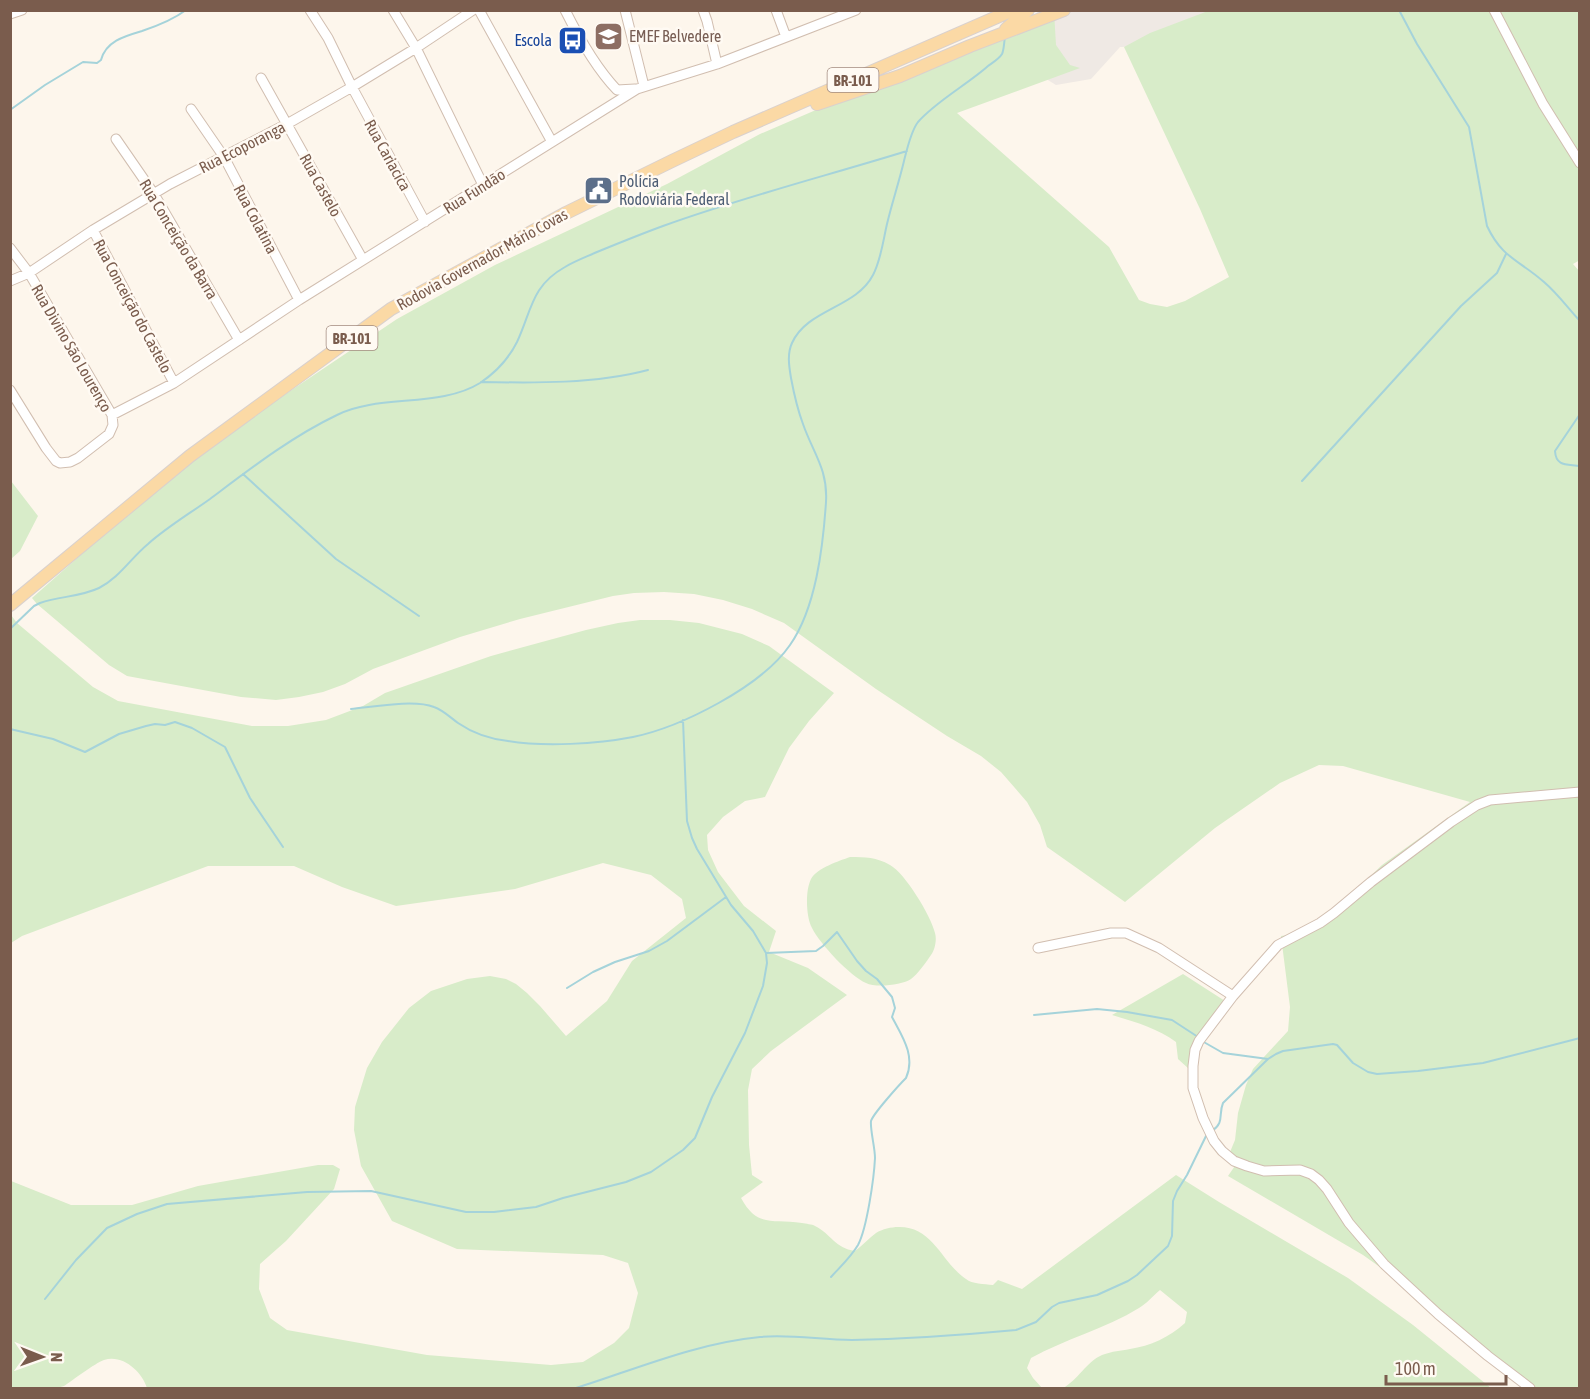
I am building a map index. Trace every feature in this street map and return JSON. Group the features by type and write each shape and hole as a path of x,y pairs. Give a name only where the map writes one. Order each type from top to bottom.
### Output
{"main road":[{"name":"Rodovia Governador Mário Covas","path":"10,605 190,456 392,309 566,213 734,132 985,16 1013,10"},
{"path":"970,46 1008,27 1028,10"},
{"path":"734,132 900,76 1064,10"}],"street":[{"path":"10,14 22,10"},
{"name":"Rua Cariacica","path":"310,10 328,38 425,222"},
{"path":"393,10 416,48 483,186"},
{"name":"Rua Ecoporanga","path":"10,281 28,273 93,230 154,194 352,87 473,10"},
{"path":"479,10 552,142"},
{"path":"565,10 605,78 617,90 641,88 625,10"},
{"path":"703,10 717,63"},
{"path":"776,10 786,37"},
{"path":"1494,10 1543,104 1580,163"},
{"name":"Rua Fundão","path":"112,418 174,383 299,300 641,88 717,63 855,11"},
{"name":"Rua Castelo","path":"261,78 363,260"},
{"name":"Rua Colatina","path":"191,109 224,157 299,300"},
{"name":"Rua Conceição da Barra","path":"117,139 154,194 239,340"},
{"name":"Rua Conceição do Castelo","path":"93,230 174,383"},
{"name":"Rua Divino São Lourenço","path":"10,248 28,273 112,418"},
{"path":"10,390 46,448 56,461 64,464 78,458 109,435 112,429 112,418"},
{"path":"1530,1389 1438,1314 1384,1264 1348,1223 1319,1180 1300,1170 1264,1171 1247,1166 1234,1161 1222,1151 1214,1141 1196,1102 1193,1088 1193,1066 1199,1041 1233,996 1278,945 1320,923 1451,822 1477,805 1498,798 1580,792"},
{"path":"1038,948 1111,933 1126,933 1159,948 1233,996"}],"shaded area":[{"path":"1039,11 1258,11 1160,46 1120,47 1091,79 1056,85 1030,69 1032,17"}],"green space":[{"path":"1045,11 1054,11 1056,45 1070,65 1080,68 957,113 1109,247 1139,300 1167,307 1185,301 1229,277 1200,209 1124,47 1150,33 1208,11 1579,11 1580,260 1573,264 1580,272 1579,1388 1533,1388 1398,1280 1363,1255 1228,1176 1239,1160 1230,1152 1235,1140 1238,1113 1246,1085 1253,1069 1288,1031 1290,1007 1281,936 1297,934 1327,918 1382,865 1470,802 1343,766 1319,765 1280,783 1215,828 1125,902 1047,847 1040,825 1027,802 1001,772 981,756 876,689 784,623 752,609 723,600 694,594 664,592 613,596 520,619 460,637 373,669 345,684 323,692 276,700 241,697 127,676 109,665 32,598 170,476 259,412 397,319 495,265 667,184 760,134"},
{"path":"11,481 38,516 20,551 11,559"},
{"path":"11,615 17,623 93,687 118,701 252,726 288,726 326,720 363,706 385,693 491,656 618,623 670,620 699,623 742,634 769,646 834,693 789,748 765,797 745,801 723,817 707,835 708,850 718,872 744,906 776,931 769,952 808,968 847,995 771,1051 752,1069 748,1090 749,1145 752,1175 763,1182 741,1198 747,1208 760,1218 767,1220 814,1225 838,1244 855,1251 881,1230 896,1227 910,1228 920,1232 936,1246 957,1272 969,1281 993,1285 998,1280 1022,1289 1176,1175 1348,1278 1413,1325 1491,1388 1063,1388 1096,1358 1152,1343 1173,1333 1185,1323 1187,1312 1160,1290 1142,1306 1126,1315 1031,1358 1027,1368 1042,1388 147,1388 141,1376 131,1366 111,1359 95,1365 64,1386 11,1388 11,1181 71,1205 132,1205 198,1186 318,1165 333,1165 340,1169 334,1189 286,1241 260,1264 259,1289 270,1318 287,1330 427,1355 551,1365 583,1362 614,1343 629,1328 638,1293 628,1263 603,1255 457,1249 392,1221 361,1166 354,1130 355,1107 367,1068 382,1042 409,1008 431,991 467,979 490,976 506,979 527,993 566,1036 607,1001 632,961 686,918 682,899 651,875 603,863 515,889 396,906 342,887 294,866 208,866 22,936 11,943"},
{"path":"850,857 866,857 890,865 910,886 933,926 936,935 935,947 919,971 907,981 882,986 866,983 836,959 812,928 807,904 811,879 823,868"},
{"path":"1183,974 1225,1001 1191,1046 1189,1069 1178,1059 1176,1042 1169,1037 1112,1015"}],"waterway":[{"path":"10,110 83,62 97,63 107,48 117,40 165,22 186,10"},
{"path":"1399,10 1417,44 1469,127 1487,226 1493,237 1505,252 1549,286 1580,321"},
{"path":"351,709 393,704 426,705 441,710 470,730 495,739 538,744 603,741 652,732 696,715 740,690 777,661 799,630 812,595 823,538 826,502 825,480 803,424 791,378 790,347 799,332 809,323 855,295 873,275 880,257 911,135 918,122 933,107 999,58 1003,52 1005,37"},
{"path":"10,629 40,603 85,593 106,584 163,532 271,454 303,433 337,415 371,405 447,396 480,383 501,365 514,348 534,300 545,282 569,265 693,215 907,151"},
{"path":"1302,481 1461,306 1497,273 1506,254"},
{"path":"481,382 586,380 648,370"},
{"path":"1580,414 1555,451 1560,462 1580,466"},
{"path":"243,474 336,559 419,616"},
{"path":"45,1299 76,1260 107,1228 137,1214 167,1204 307,1192 371,1191 466,1212 494,1212 536,1207 626,1182 651,1172 683,1150 695,1138 712,1097 745,1033 763,986 767,963 766,953 753,931 731,905 692,838 687,821 683,720"},
{"path":"10,729 53,739 85,752 119,734 146,726 175,722 192,728 225,747 250,798 283,847"},
{"path":"567,988 593,972 649,951 667,941 726,897"},
{"path":"766,953 816,951 837,932 857,961 892,997 895,1008 892,1017 909,1054 909,1070 906,1078 871,1121 875,1154 874,1167 870,1203 861,1237 852,1254 831,1277"},
{"path":"1034,1015 1097,1009 1127,1012 1172,1020 1198,1037"},
{"path":"1212,1131 1220,1121 1223,1103 1268,1059 1283,1051 1333,1044 1337,1045 1353,1063 1368,1072 1377,1074 1483,1063 1580,1038"},
{"path":"1202,1041 1223,1053 1268,1059"},
{"path":"576,1388 690,1351 736,1340 772,1336 852,1340 934,1337 1016,1330 1036,1322 1059,1303 1097,1295 1128,1281 1168,1246 1172,1236 1173,1201 1207,1134"}],"place":[{"name":"EMEF Belvedere","path":"608,36"},
{"name":"Escola","path":"573,40"},
{"name":"Polícia Rodoviária Federal","path":"598,190"}]}
